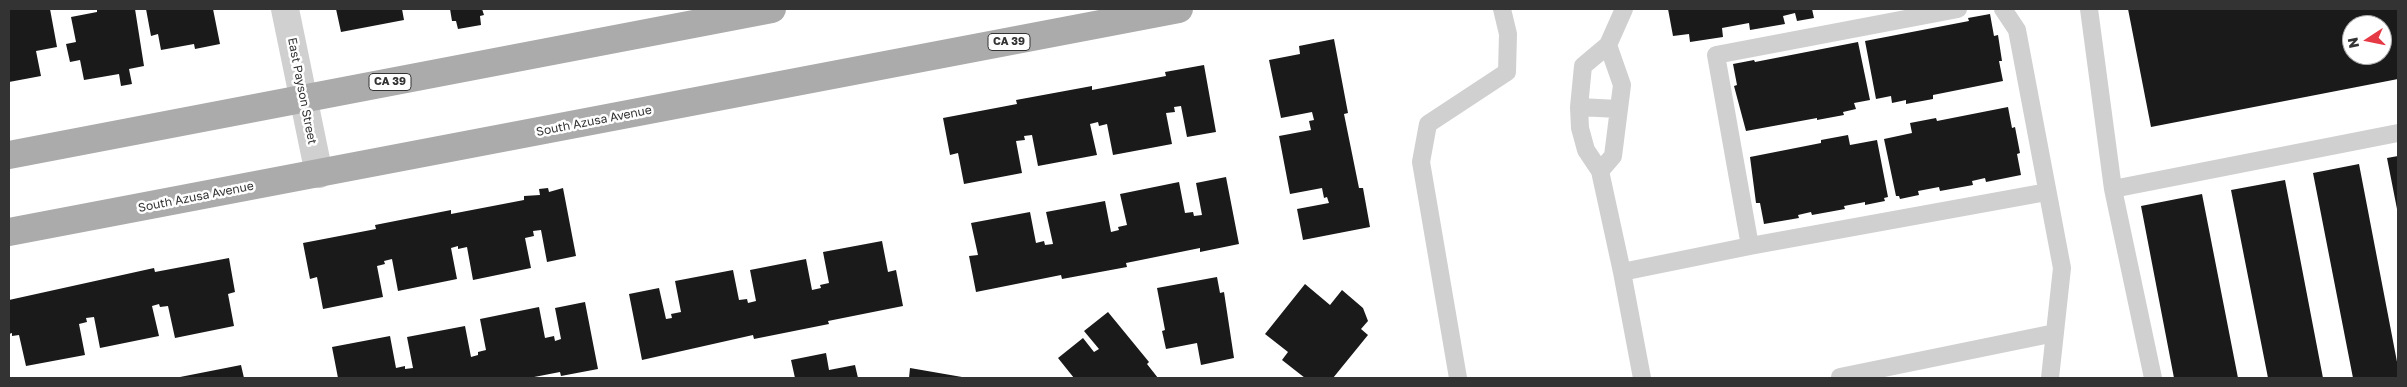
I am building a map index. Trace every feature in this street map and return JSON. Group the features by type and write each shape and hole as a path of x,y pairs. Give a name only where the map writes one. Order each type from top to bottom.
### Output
{"main road":[{"name":"CA 39","path":"9,155 772,9"},
{"name":"South Azusa Avenue","path":"9,232 319,174 1120,14 1179,9"}],"street":[{"name":"East Payson Street","path":"285,9 319,174"}],"lane":[{"path":"1458,378 1421,162 1428,124 1507,72 1508,34 1502,9"},
{"path":"1624,9 1608,45 1583,66 1579,107 1580,128 1586,150 1600,171 1642,378"},
{"path":"1750,246 1716,55 1958,9"},
{"path":"2003,9 2017,30 2062,268 2050,378"},
{"path":"2089,9 2113,189 2153,378"},
{"path":"1600,171 1613,156 1622,86 1608,45"},
{"path":"1579,107 1618,110"},
{"path":"2113,189 2398,133"},
{"path":"1622,272 1750,246 2047,192"},
{"path":"1840,377 2055,333"}],"building":[{"path":"9,9 50,9 57,47 36,51 41,76 9,82"},
{"path":"97,9 135,9 144,66 129,69 132,84 121,86 119,74 84,80 80,60 70,62 66,44 76,42 71,17 97,12"},
{"path":"146,9 213,9 220,44 195,49 194,44 161,50 158,34 151,36"},
{"path":"336,9 402,9 404,20 341,32"},
{"path":"450,9 482,9 484,15 480,16 481,25 458,29 456,21 452,21"},
{"path":"1668,9 1812,9 1814,18 1797,21 1795,13 1783,16 1785,24 1750,30 1749,23 1722,28 1723,37 1690,42 1689,34 1673,36"},
{"path":"2128,9 2398,9 2398,79 2151,127"},
{"path":"1990,14 1994,36 1998,35 2002,61 1999,61 2003,81 1933,95 1933,99 1906,104 1906,100 1892,103 1891,96 1876,99 1865,41 1969,21 1968,18"},
{"path":"1334,39 1348,113 1344,114 1359,188 1363,188 1370,227 1303,240 1297,209 1329,203 1327,197 1324,198 1322,188 1290,194 1279,136 1311,130 1309,121 1314,120 1312,112 1281,118 1269,60 1300,54 1299,46"},
{"path":"1858,42 1870,100 1854,103 1856,109 1843,112 1844,115 1746,131 1734,86 1737,85 1733,64 1754,60 1755,62"},
{"path":"1204,65 1216,132 1187,137 1181,106 1174,107 1175,112 1166,113 1172,144 1113,155 1107,124 1099,126 1098,122 1090,124 1097,155 1038,166 1032,135 1024,136 1025,140 1016,141 1022,173 964,184 958,153 950,155 943,118 1017,104 1016,100 1092,86 1092,90 1166,76 1165,72"},
{"path":"2008,107 2012,128 2015,127 2020,153 2017,154 2021,175 1986,182 1985,178 1972,181 1973,185 1940,191 1939,187 1918,191 1919,195 1900,199 1899,196 1896,196 1884,139 1912,133 1910,123 1936,118 1937,121"},
{"path":"1848,135 1850,145 1877,140 1888,197 1884,198 1885,201 1865,205 1865,202 1844,206 1845,209 1812,215 1811,212 1798,215 1799,218 1764,224 1760,203 1756,203 1750,157 1821,143 1821,140"},
{"path":"2398,156 2398,209 2397,209 2387,158"},
{"path":"2359,164 2398,367 2398,378 2353,378 2313,173"},
{"path":"1226,177 1239,244 1200,252 1200,248 1126,263 1127,267 1062,279 1061,275 976,292 969,256 978,255 971,223 1030,212 1036,243 1044,241 1045,245 1053,244 1046,212 1105,201 1111,232 1119,230 1118,227 1127,225 1120,194 1179,182 1185,213 1193,212 1194,216 1202,215 1196,183"},
{"path":"2285,180 2323,378 2268,378 2231,190"},
{"path":"548,188 549,192 563,188 576,256 547,262 541,230 533,231 534,236 525,238 531,268 473,280 467,247 458,249 458,246 451,248 457,279 398,291 392,259 384,261 385,264 377,266 383,297 323,309 317,277 310,279 303,243 376,229 375,225 451,210 451,214 524,200 524,196 540,195 539,189"},
{"path":"2202,194 2238,378 2174,378 2141,206"},
{"path":"882,241 888,272 896,270 903,306 828,321 829,324 754,339 753,335 642,360 629,294 659,288 666,319 672,318 671,314 681,312 675,281 733,270 739,300 747,299 748,303 756,301 750,270 806,259 812,290 821,288 820,285 829,283 823,252"},
{"path":"229,258 235,292 228,294 234,326 175,338 168,306 160,307 159,304 152,306 159,336 100,348 94,317 86,318 87,322 79,324 85,355 26,366 19,335 12,336 12,333 9,334 9,300 154,268 155,272"},
{"path":"1217,277 1220,293 1224,292 1234,358 1201,365 1197,343 1166,349 1162,331 1165,330 1157,288"},
{"path":"1305,284 1330,305 1342,290 1363,308 1368,321 1361,329 1368,335 1333,378 1305,378 1282,360 1288,352 1265,334"},
{"path":"585,302 598,369 561,376 560,372 529,378 338,378 332,347 390,336 396,368 405,366 405,369 413,368 407,337 465,326 471,357 478,355 478,352 486,350 480,319 539,307 545,338 554,336 555,341 561,339 555,308"},
{"path":"1108,312 1149,362 1147,364 1158,378 1074,378 1058,358 1083,338 1094,352 1099,349 1084,331"},
{"path":"826,353 829,370 855,365 858,378 795,378 791,360"},
{"path":"241,365 244,378 180,378 180,377"},
{"path":"910,368 962,377 962,378 909,378"}]}
